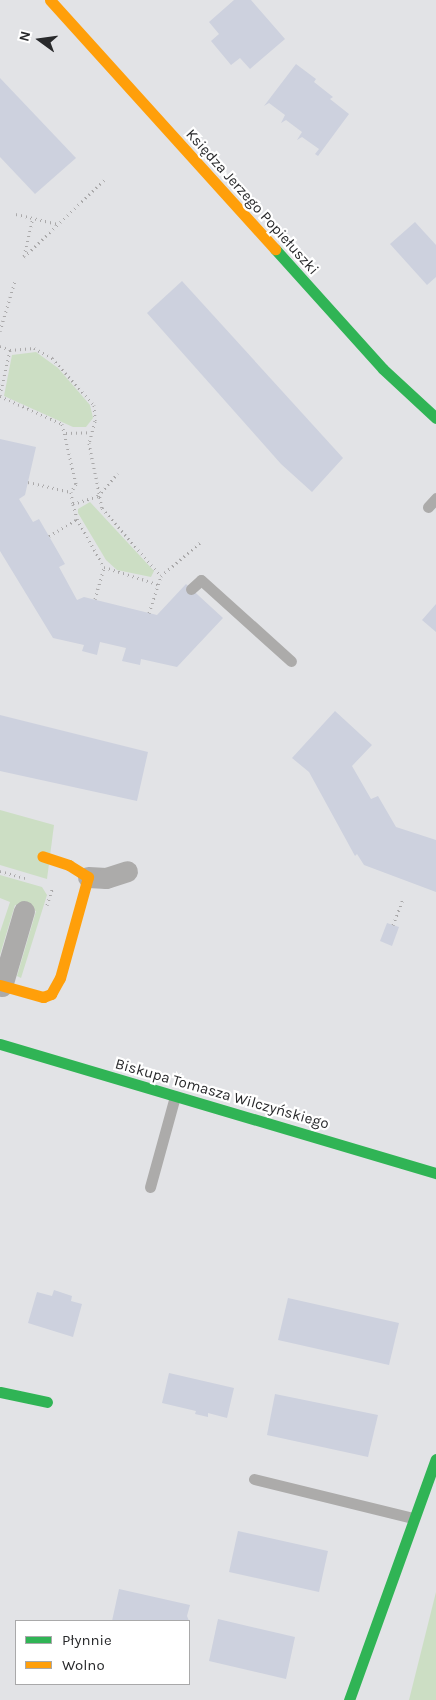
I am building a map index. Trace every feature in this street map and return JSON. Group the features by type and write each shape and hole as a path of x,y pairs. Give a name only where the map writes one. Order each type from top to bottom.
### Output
{"street":[{"name":"Księdza Jerzego Popiełuszki","path":"50,0 383,370 436,418"},
{"path":"42,856 69,865 88,877 106,878 127,871"},
{"path":"24,912 1,985 43,997 51,994 60,978 88,877"},
{"name":"Biskupa Tomasza Wilczyńskiego","path":"0,1044 436,1173"},
{"path":"0,1392 47,1402"},
{"path":"349,1700 413,1518 436,1459"}],"lane":[{"path":"428,507 436,498"},
{"path":"191,589 201,580 291,661"},
{"path":"150,1187 174,1096"},
{"path":"254,1480 413,1518"}],"path":[{"path":"33,218 24,257 107,177"},
{"path":"16,214 58,224"},
{"path":"0,331 15,280"},
{"path":"0,346 10,350 34,348 52,358 94,404 95,421 90,432 89,443 98,496 102,508 161,576"},
{"path":"10,350 0,396 62,424 66,433 76,484 71,492 73,504 78,519 104,567 157,584"},
{"path":"66,433 90,432"},
{"path":"73,504 98,496 118,473"},
{"path":"28,482 71,492"},
{"path":"49,536 78,519"},
{"path":"149,613 161,576 202,541"},
{"path":"95,599 104,567"},
{"path":"393,925 403,899"}],"green space":[{"path":"36,352 58,368 90,405 93,418 86,427 73,427 4,396 12,355"},
{"path":"90,502 154,571 151,577 117,570 106,560 78,513 78,509"},
{"path":"0,810 54,825 47,879 0,865"},
{"path":"0,875 42,887 47,895 21,978 17,976 36,911 15,905 0,955 0,932 10,902 0,898"},
{"path":"436,1592 436,1700 409,1700"}],"building":[{"path":"234,0 251,0 285,39 250,69 240,58 231,65 211,41 219,34 209,22"},
{"path":"296,64 316,79 314,82 333,97 330,99 349,114 318,156 315,154 319,149 302,137 297,140 302,132 286,120 281,123 285,115 269,103 264,106"},
{"path":"0,78 76,158 35,194 0,157"},
{"path":"415,222 436,245 436,277 427,285 390,244"},
{"path":"182,281 343,458 312,492 281,464 147,313"},
{"path":"0,439 36,447 25,495 19,499 33,522 39,519 65,564 59,567 77,600 84,597 157,615 186,584 223,618 177,667 141,659 140,665 122,661 126,648 100,642 97,655 82,651 84,645 53,638 0,551"},
{"path":"436,604 436,632 422,620"},
{"path":"335,711 372,745 352,766 371,799 378,796 396,827 436,840 436,892 364,865 357,854 355,856 309,772 292,758"},
{"path":"0,715 148,752 137,801 0,771"},
{"path":"387,923 399,927 392,946 380,941"},
{"path":"54,1290 72,1296 71,1301 82,1304 73,1337 28,1323 37,1292 52,1296"},
{"path":"288,1298 399,1323 389,1365 278,1340"},
{"path":"169,1373 234,1388 227,1418 208,1413 208,1417 195,1414 196,1411 162,1403"},
{"path":"275,1394 378,1415 368,1457 267,1435"},
{"path":"238,1531 328,1551 319,1592 229,1572"},
{"path":"119,1589 190,1605 187,1616 189,1620 112,1620"},
{"path":"218,1619 295,1637 286,1679 209,1661"}],"traffic: fast":[{"path":"275,249 383,369 436,418"},
{"path":"0,1044 436,1173"},
{"path":"0,1392 47,1402"},
{"path":"349,1700 436,1459"}],"traffic: slow":[{"path":"50,0 275,249"},
{"path":"0,985 43,997 51,994 60,978 88,877 69,865 42,856"}]}
